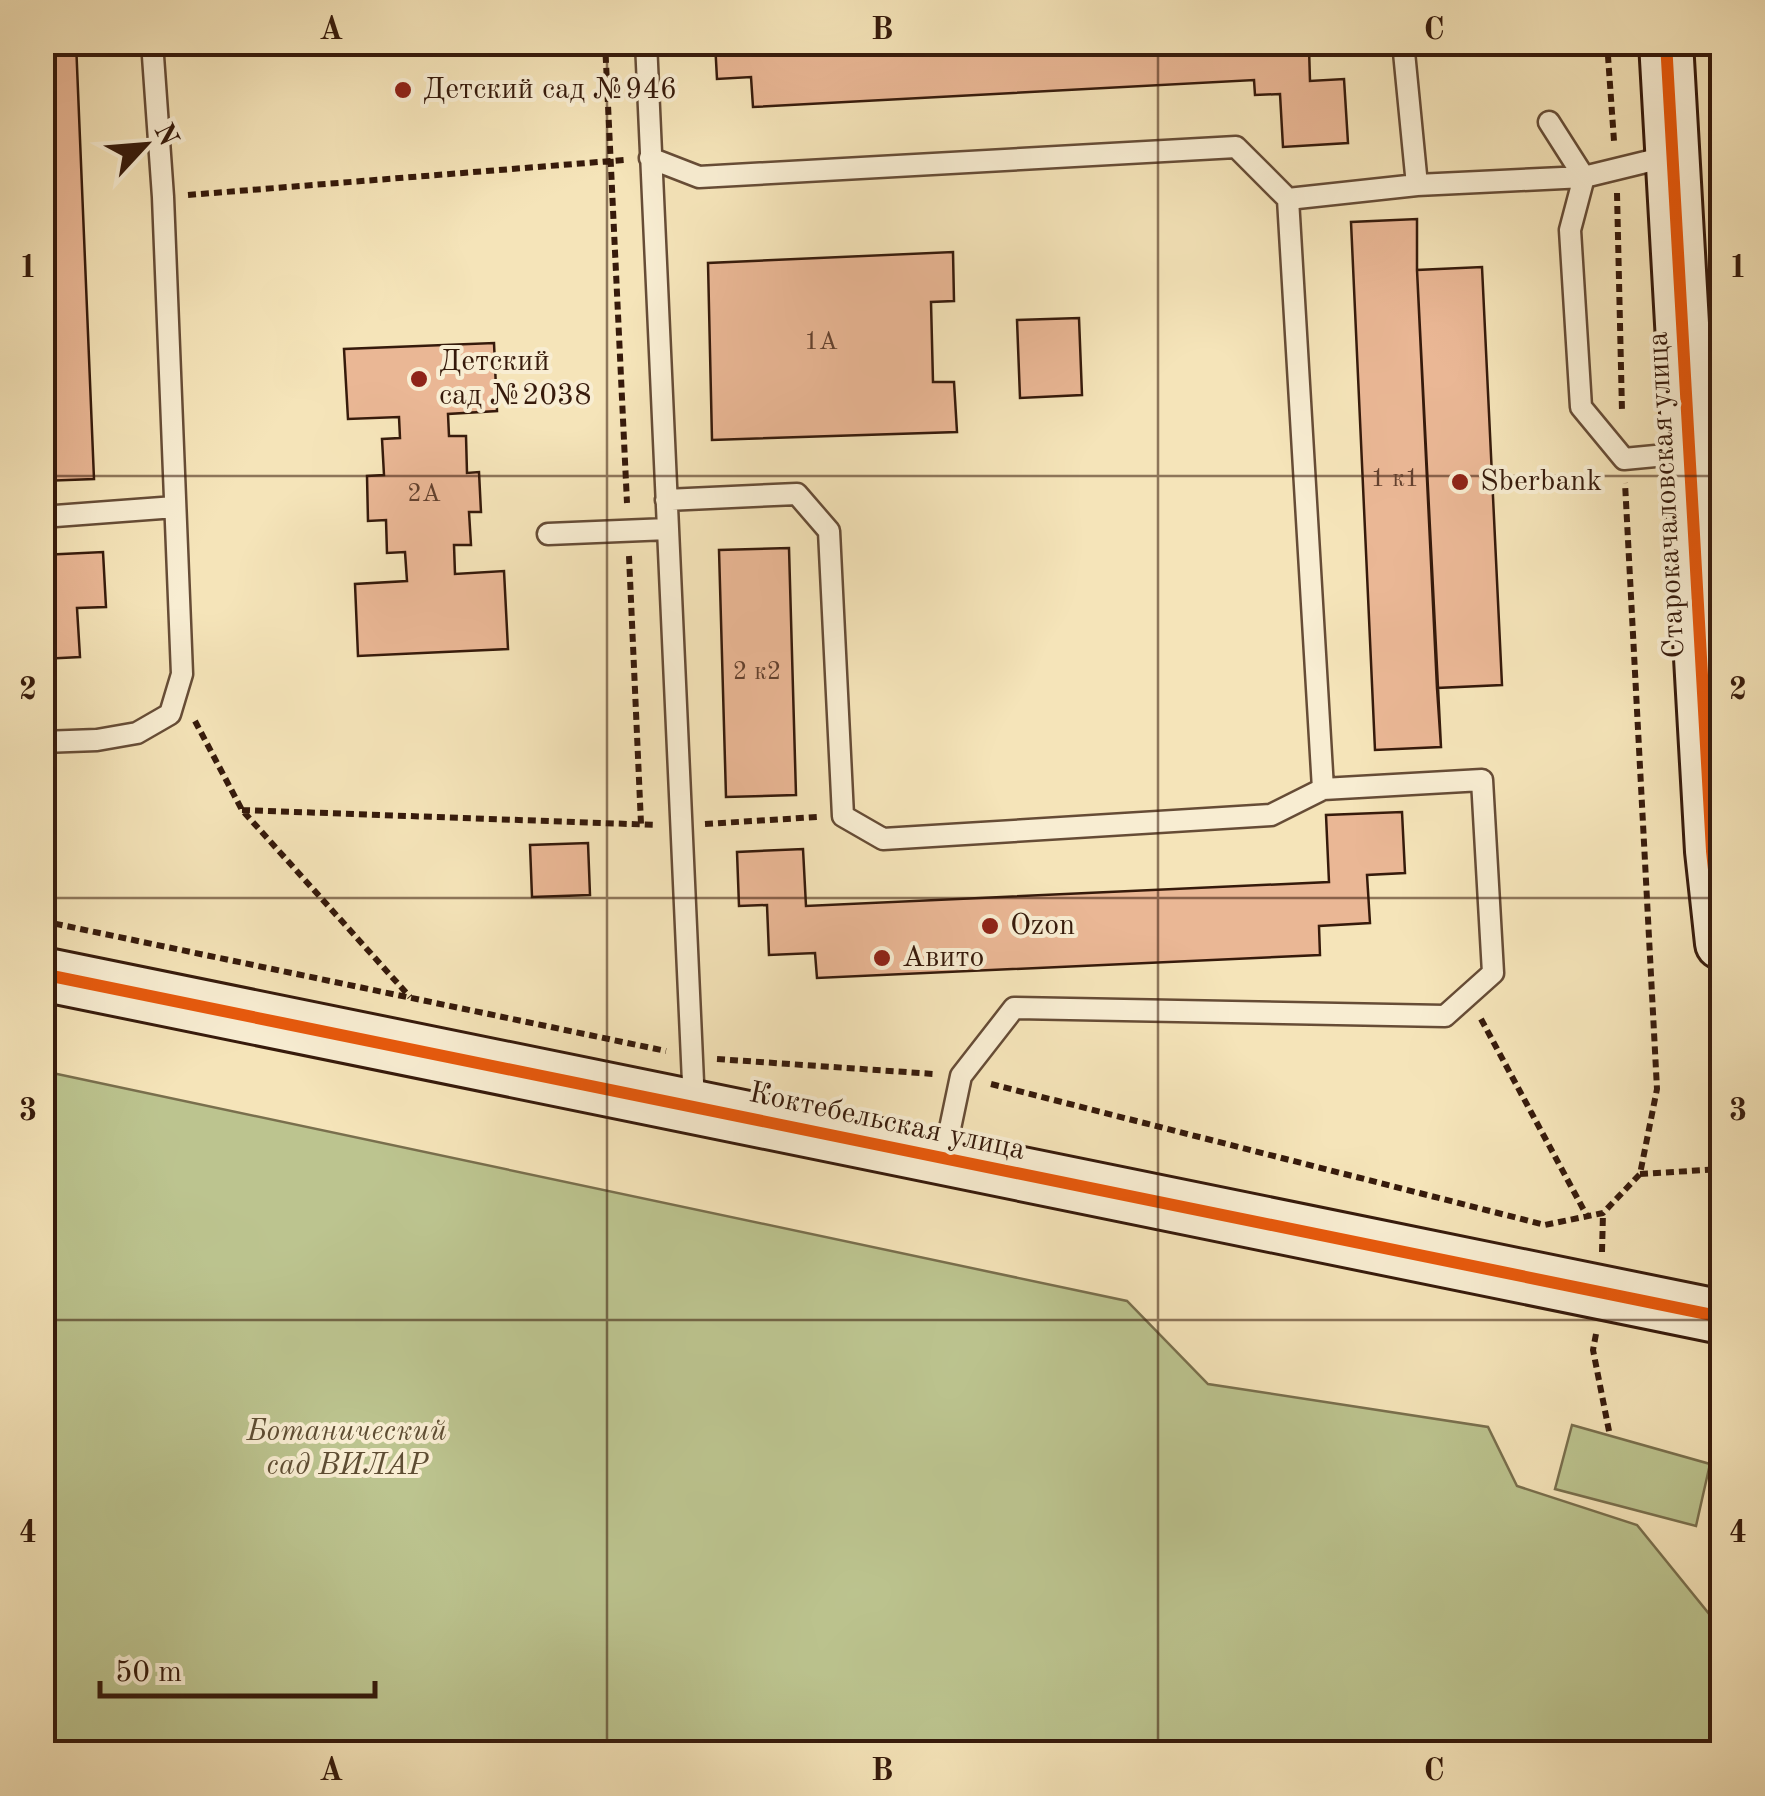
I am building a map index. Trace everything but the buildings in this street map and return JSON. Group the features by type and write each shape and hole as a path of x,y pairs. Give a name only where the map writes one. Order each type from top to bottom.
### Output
{"street":[{"name":"Старокачаловская улица","path":"1666,42 1712,852 1722,943"},
{"name":"Коктебельская улица","path":"42,974 693,1082 944,1159 1722,1317"}],"lane":[{"path":"42,742 136,734 170,714 182,674 152,42"},
{"path":"646,42 693,1082"},
{"path":"1403,42 1416,185"},
{"path":"1549,122 1584,176 1570,230 1581,406 1624,459 1689,452"},
{"path":"650,158 699,178 1236,148 1288,199 1322,789"},
{"path":"1288,199 1416,185 1584,176 1672,156"},
{"path":"666,500 796,494 829,531 843,816 882,840 1271,815 1322,789 1482,780 1493,973 1445,1016 1014,1008 960,1076 944,1159"},
{"path":"42,517 175,507"},
{"path":"548,534 668,528"}],"path":[{"path":"605,42 642,824"},
{"path":"42,921 411,998 693,1082 960,1076 1545,1225 1603,1213 1640,1174 1656,1090 1624,459 1616,168 1608,42"},
{"path":"162,197 650,158"},
{"path":"178,688 242,810 411,998"},
{"path":"242,810 681,826 843,816"},
{"path":"1468,996 1588,1216"},
{"path":"1640,1174 1722,1169"},
{"path":"1593,1350 1610,1436"}],"green space":[{"name":"Ботанический сад ВИЛАР","path":"43,1071 1127,1301 1208,1384 1488,1427 1517,1486 1637,1525 1714,1620 1722,1638 1722,1753 43,1753"},
{"path":"1572,1425 1710,1464 1696,1526 1555,1489"}],"cycle path":[{"path":"1666,42 1712,851 1722,943"},
{"path":"42,974 1722,1317"}],"place":[{"name":"Детский сад №946","path":"403,90"},
{"name":"Детский сад №2038","path":"419,379"},
{"name":"Sberbank","path":"1460,482"},
{"name":"Ozon","path":"990,926"},
{"name":"Авито","path":"882,958"}]}
